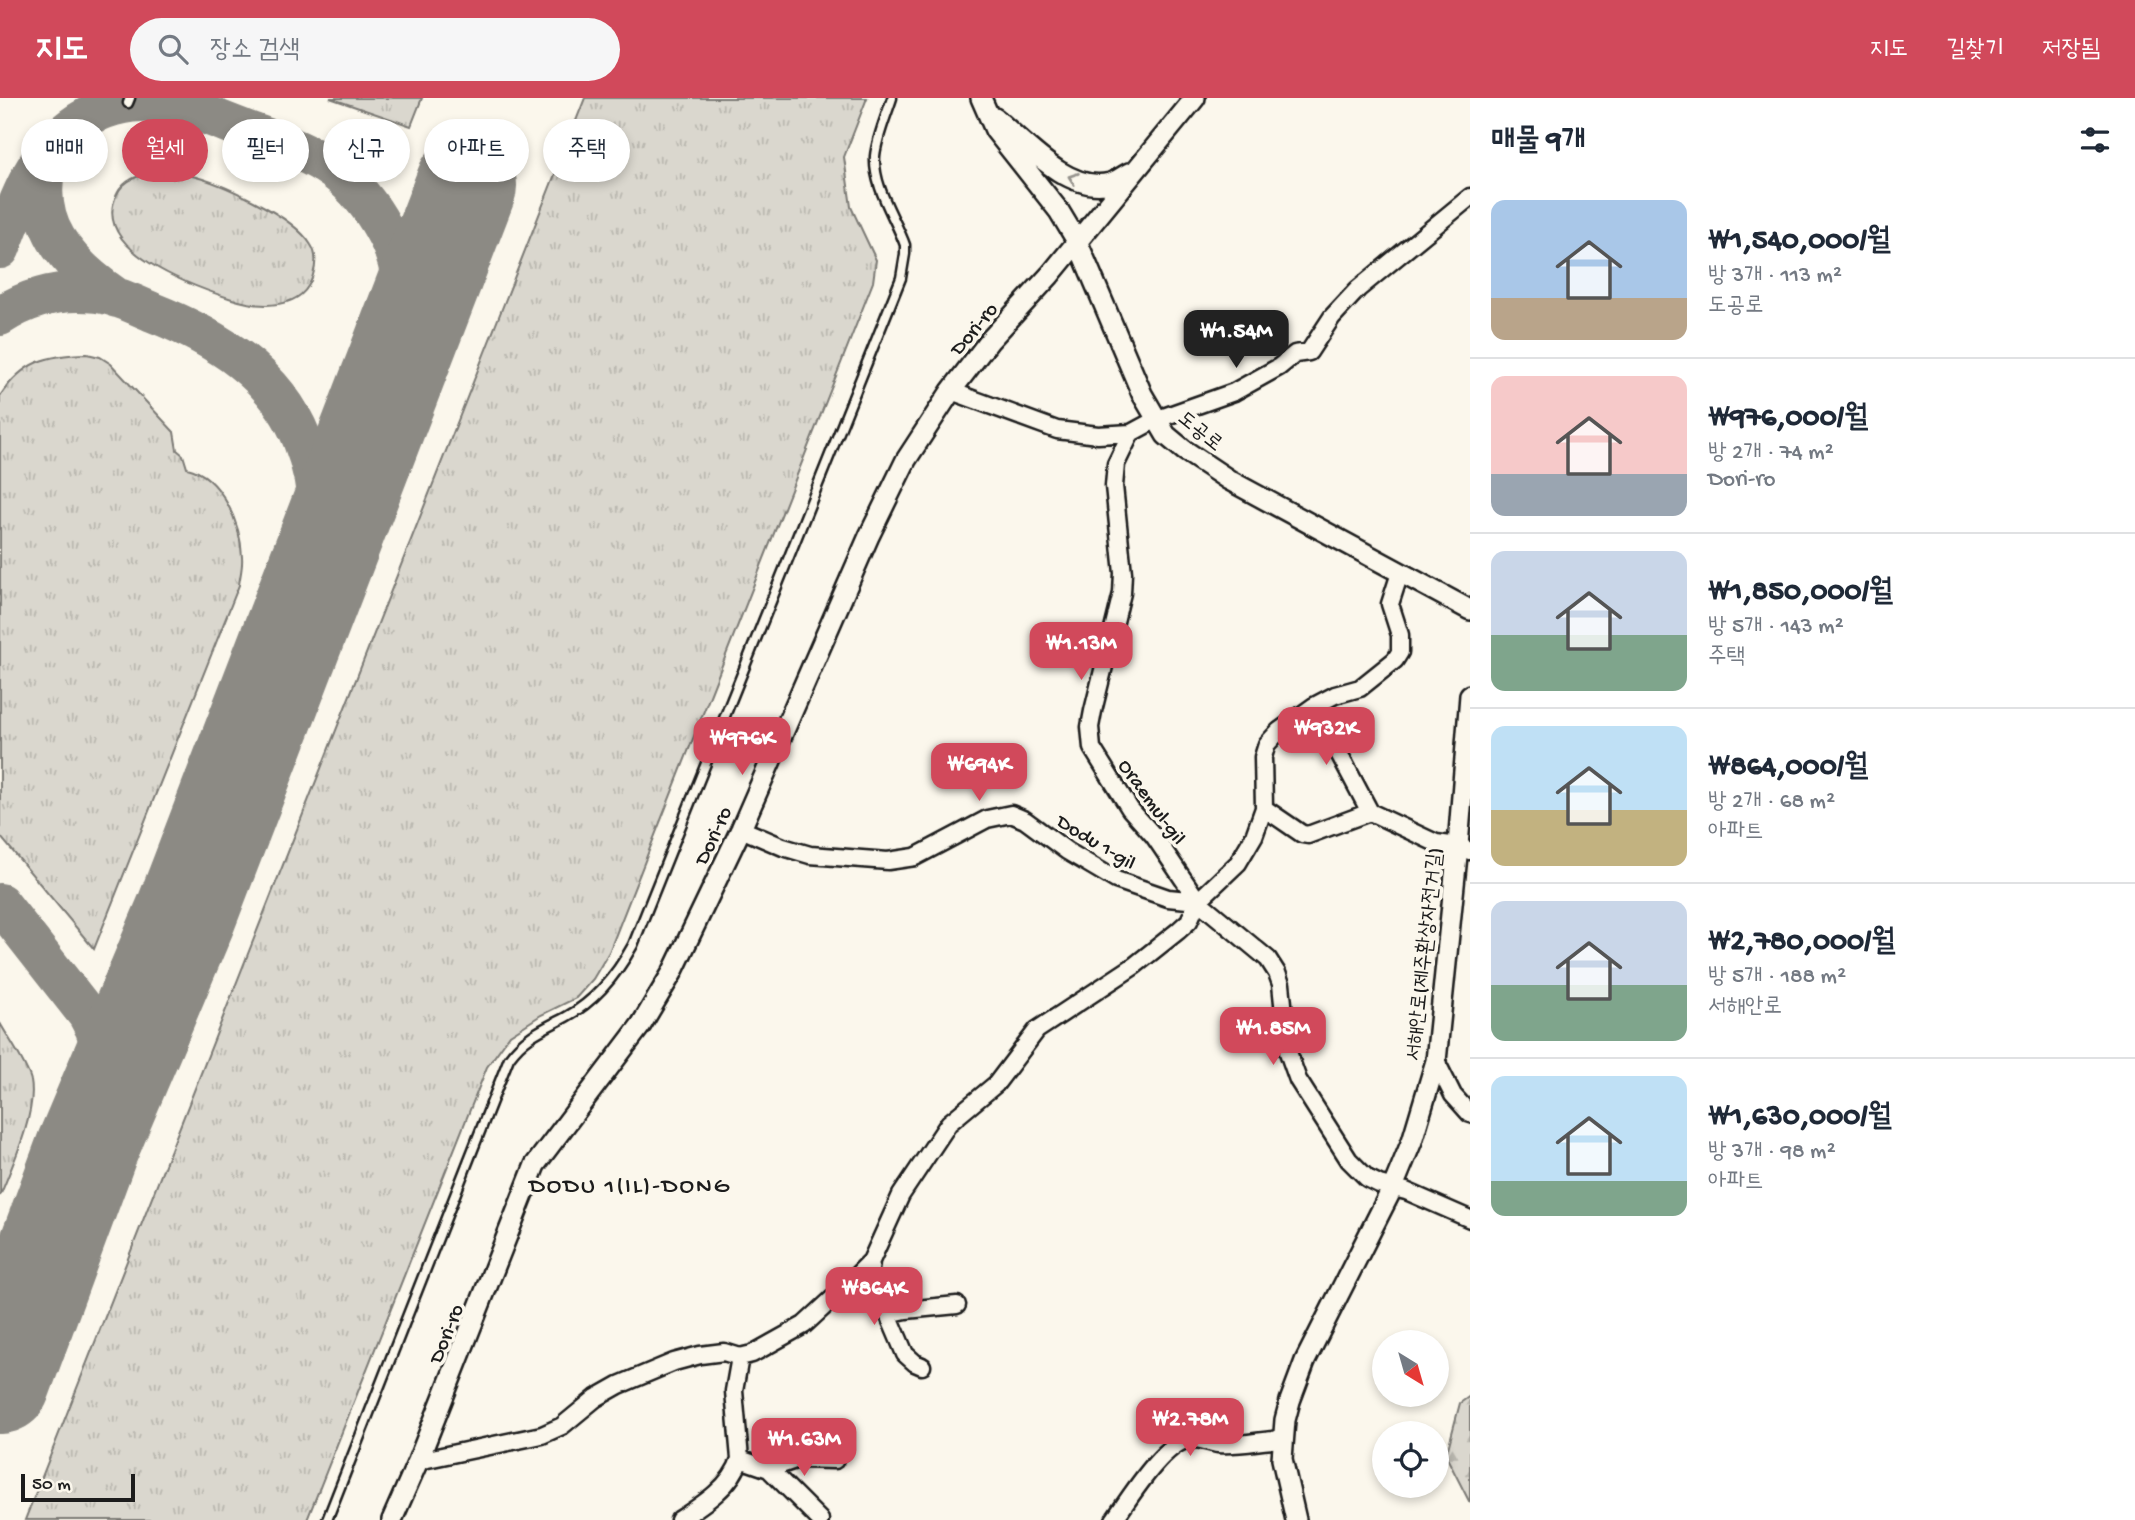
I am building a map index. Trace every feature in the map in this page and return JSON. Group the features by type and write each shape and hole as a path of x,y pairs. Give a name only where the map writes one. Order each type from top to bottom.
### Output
{"street":[{"name":"Dori-ro","path":"392,1520 535,1165 641,1025 672,973 741,829 869,536 906,460 951,391 990,340 1050,275 1195,98"},
{"path":"982,103 1053,167 1072,179 1104,184 1136,169"},
{"name":"도공로","path":"982,103 995,130 1059,211 1076,241 1142,394 1166,435 1218,473 1470,610"},
{"path":"951,391 1057,430 1098,435 1131,433 1155,420 1234,392 1279,368 1295,354 1309,352 1332,317 1358,289 1470,197"},
{"name":"Oraemul-gil","path":"1131,433 1116,464 1114,486 1123,573 1122,593 1093,711 1090,737 1092,748 1120,795 1154,836 1198,901 1268,959 1281,984 1285,1035 1298,1080 1349,1160 1359,1171 1379,1184 1393,1187 1470,1219"},
{"path":"922,1366 905,1354 869,1279 871,1261 901,1195 949,1123 996,1084 1037,1030 1134,966 1178,931 1189,921 1198,901 1245,855 1264,808 1263,757 1267,744 1279,731 1314,706 1335,695 1360,688 1395,660 1402,643 1390,604 1400,573"},
{"name":"서해안로(제주환상자전거길)","path":"1295,1516 1282,1459 1288,1410 1305,1361 1393,1187 1412,1141 1436,1060 1464,848 1470,695"},
{"path":"1314,706 1370,811 1436,844 1464,848"},
{"path":"1264,808 1302,834 1308,835 1370,811"},
{"name":"Dodu 1-gil","path":"741,829 810,855 888,861 915,857 987,819 1011,814 1026,820 1116,880 1168,898 1198,901"},
{"path":"1436,1060 1453,1095 1470,1114"},
{"path":"418,1461 542,1436 562,1426 596,1398 619,1385 674,1362 724,1352 740,1357 752,1354 804,1325 871,1261"},
{"path":"888,1314 957,1305"},
{"path":"679,1520 719,1490 737,1468 740,1459 734,1391 740,1357"},
{"path":"1114,1520 1159,1460 1183,1441 1192,1438 1217,1444 1243,1444 1283,1438"},
{"path":"740,1459 768,1469 820,1520"},
{"path":"768,1469 798,1459 835,1460"}],"lane":[{"path":"327,1520 509,1058 518,1045 533,1033 567,1017 601,989 621,967 633,945 901,278 905,245 879,185 875,168 877,146 892,98"}],"green space":[{"path":"330,98 422,98 411,126 410,119 391,119"},
{"path":"585,98 867,98 844,157 851,207 876,260 873,282 609,952 593,979 576,998 541,1015 510,1035 487,1067 307,1520 25,1520 552,182 630,182 630,119 577,119"},
{"path":"208,181 273,212 302,234 311,245 315,267 308,287 290,301 255,304 194,285 150,263 131,249 118,232 112,214 117,194 125,184"},
{"path":"87,354 100,357 111,364 174,432 177,450 183,455 187,468 199,473 220,491 238,531 242,560 239,585 94,949 0,836 0,396 18,375 37,362 60,356"},
{"path":"0,1023 26,1068 32,1094 27,1124 0,1196"},
{"path":"1470,1396 1470,1503 1449,1462 1449,1445 1460,1403"}],"taxiway":[{"path":"0,249 36,167 46,152 72,127 96,113 122,104 155,102 182,107 304,153 335,171 356,190 378,220 396,257 403,303 401,351"},
{"path":"44,182 48,221 56,239 82,270 117,298"},
{"path":"0,316 22,304 46,296 70,292 111,296 198,333 241,360 260,376 291,416 302,439 315,484 316,546 302,612"},
{"path":"0,903 87,1014 96,1031 104,1064 104,1080 87,1148"}],"runway":[{"path":"0,1383 87,1148 186,914 466,186"}],"district":[{"name":"DODU 1(IL)-DONG","path":"630,1184"}]}
